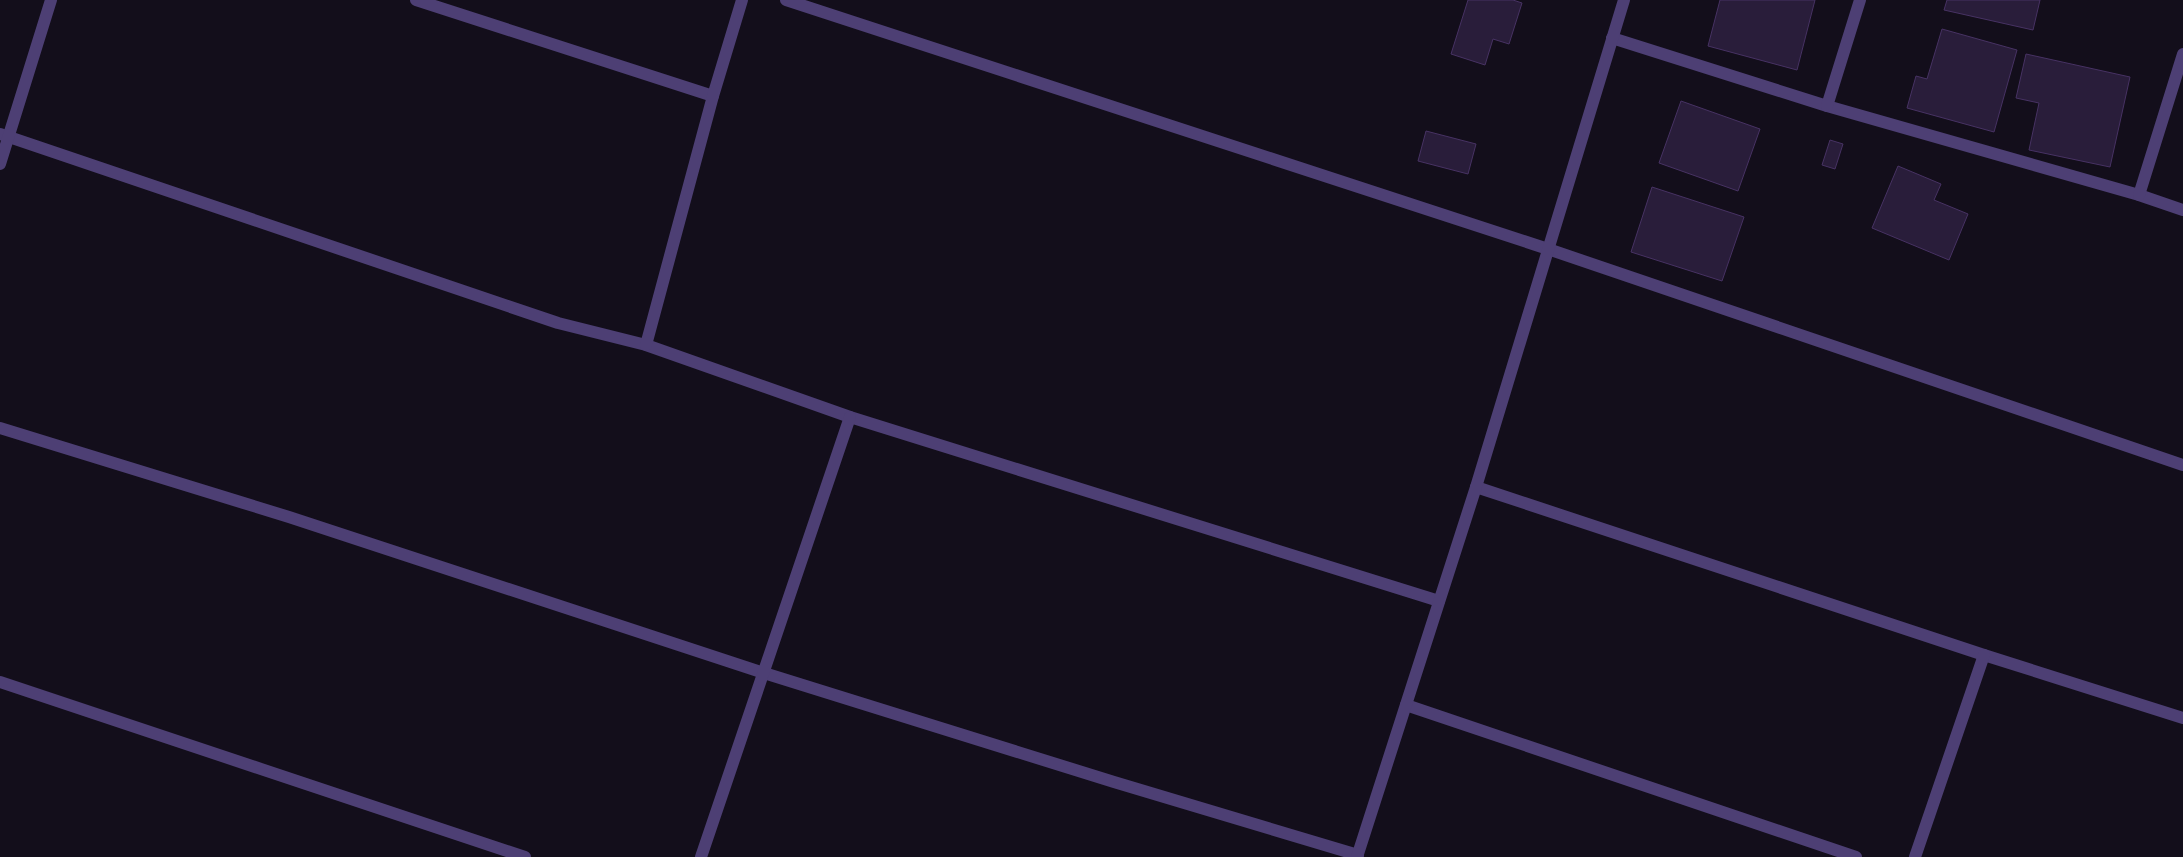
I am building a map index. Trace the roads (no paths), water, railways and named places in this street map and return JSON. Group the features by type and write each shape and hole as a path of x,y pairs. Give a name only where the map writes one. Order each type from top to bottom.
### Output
{"street":[{"path":"0,164 4,135 51,0"},
{"path":"416,0 713,96"},
{"path":"646,345 713,96 742,0"},
{"path":"786,0 1548,249 2183,465"},
{"path":"0,428 289,518 764,672 1114,782 1358,856 1476,487 1624,0"},
{"path":"1827,106 1860,0"},
{"path":"1612,38 1827,106 2139,195 2183,210"},
{"path":"2139,195 2183,54"},
{"path":"4,135 558,323 646,345 850,416 1440,601"},
{"path":"701,857 850,416"},
{"path":"1476,487 1984,655 2183,718"},
{"path":"1915,857 1984,655"},
{"path":"0,682 525,857"},
{"path":"1406,705 1856,857"}]}
